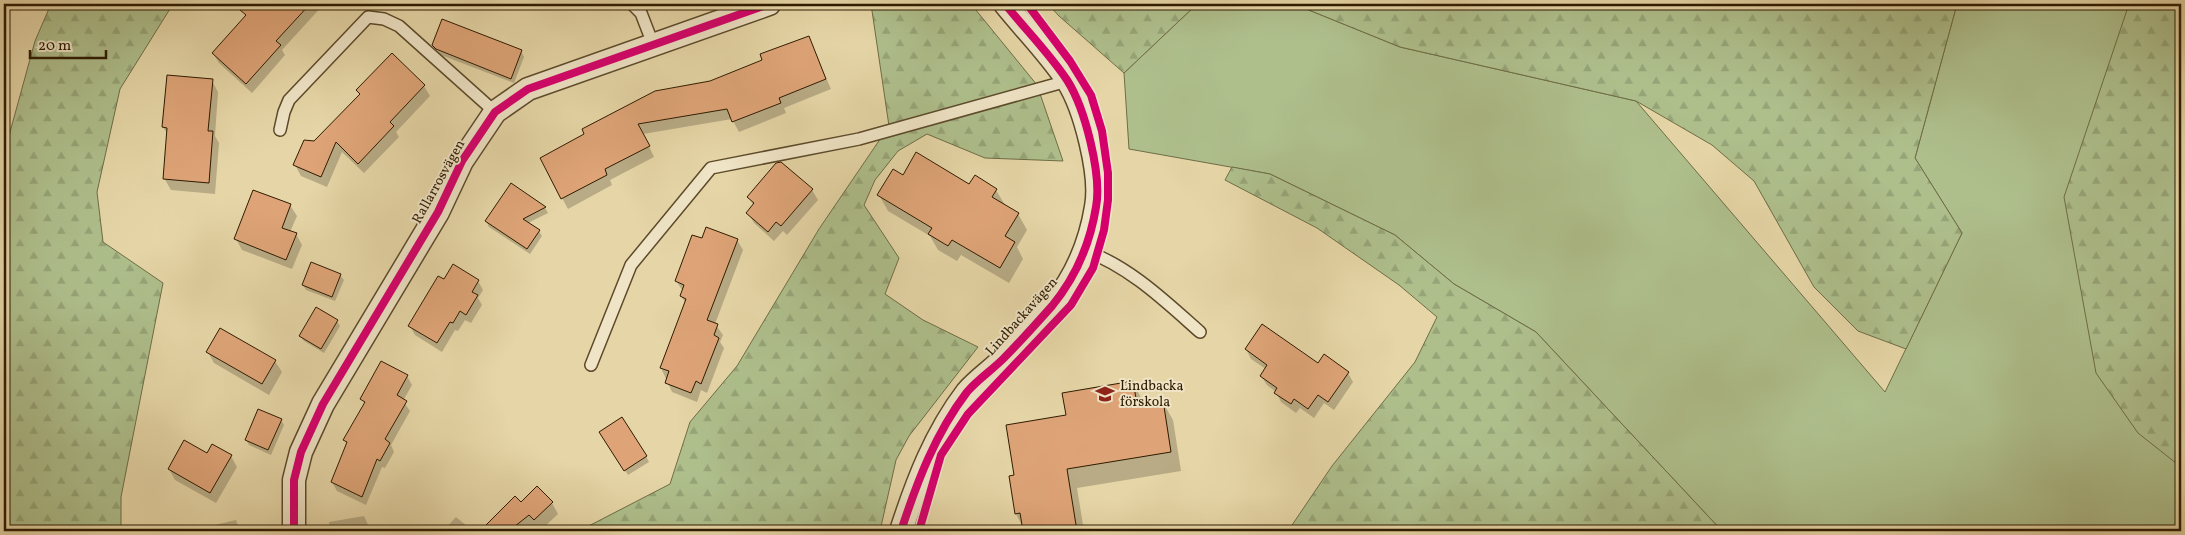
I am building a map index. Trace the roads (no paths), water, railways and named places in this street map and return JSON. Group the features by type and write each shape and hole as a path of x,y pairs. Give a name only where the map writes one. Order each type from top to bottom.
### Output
{"street":[{"name":"Rallarrosvägen","path":"294,531 294,480 301,452 323,404 438,212 462,160 495,112 528,89 769,4"},
{"name":"Lindbackavägen","path":"901,531 916,484 931,450 953,413 969,390 1004,358 1052,306 1073,278 1084,250 1096,206 1094,161 1085,119 1067,81 1005,4"}],"lane":[{"path":"632,4 641,13 653,44"},
{"path":"280,130 289,100 368,17 384,19 399,26 495,112"},
{"path":"591,365 631,265 711,168 859,139 1067,81"},
{"path":"1084,250 1113,262 1139,278 1200,332"}],"place":[{"name":"Lindbacka förskola","path":"1105,394"}]}
